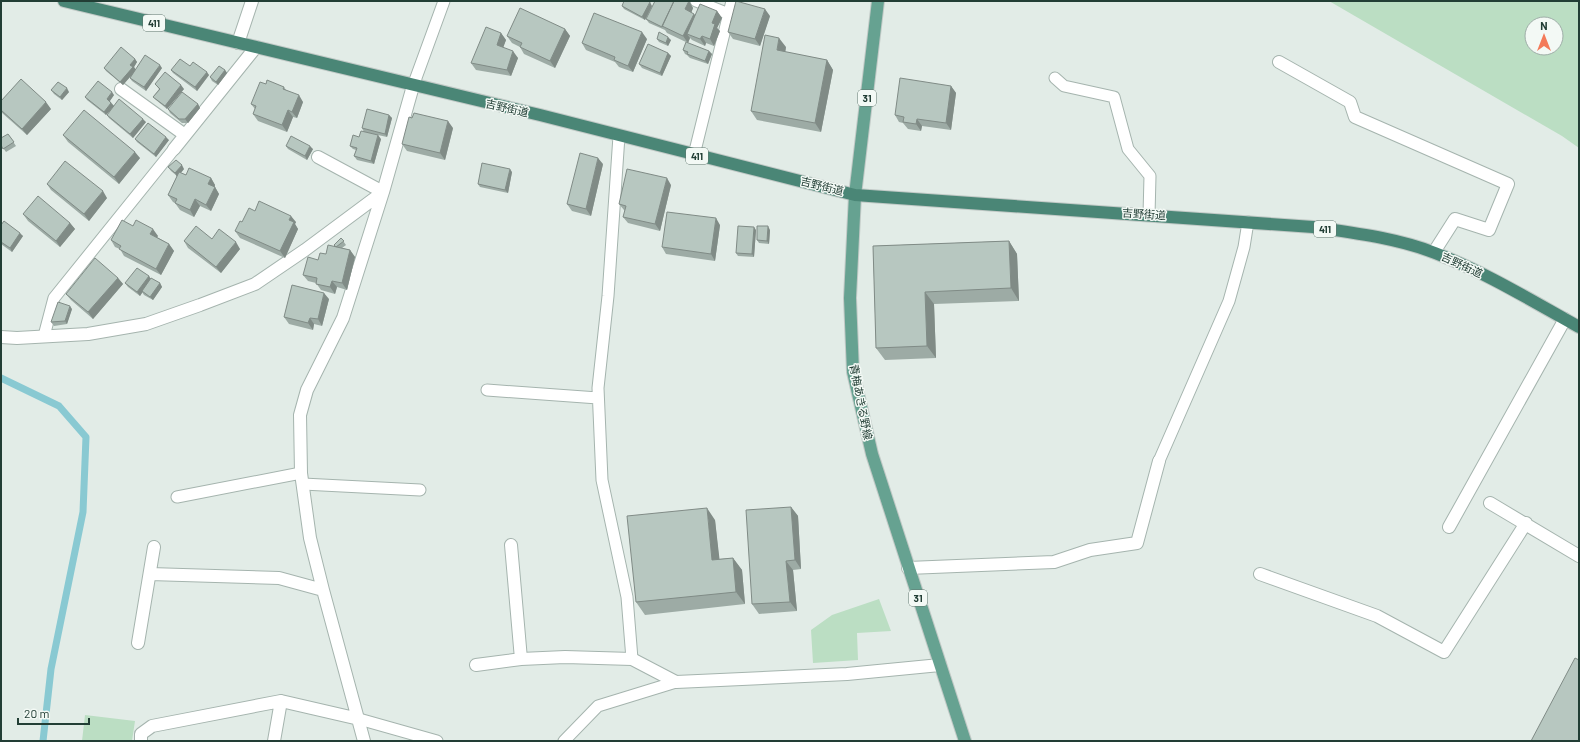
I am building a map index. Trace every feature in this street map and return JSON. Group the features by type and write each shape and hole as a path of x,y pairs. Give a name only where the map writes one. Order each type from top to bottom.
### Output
{"highway":[{"name":"吉野街道","path":"64,1 96,5 238,43 855,195 1313,227 1382,238 1434,252 1485,276 1579,327"}],"main road":[{"name":"青梅あきる野線","path":"878,1 855,195 850,298 853,372 870,449 965,741"}],"street":[{"path":"238,43 252,1"},
{"path":"174,149 256,47"},
{"path":"1279,62 1350,102 1355,117 1508,184 1490,230 1455,219 1434,252"},
{"path":"364,741 322,590 310,538 302,478 300,416 307,390 343,318 383,192 414,86"},
{"path":"121,89 185,135"},
{"path":"318,157 383,192"},
{"path":"1,337 88,334 146,324 200,305 255,284 305,250 383,192"},
{"path":"1449,527 1565,319"},
{"path":"908,568 1054,562 1090,550 1137,543 1159,461"},
{"path":"1490,502 1579,556"},
{"path":"1260,574 1377,616 1444,652 1526,523"},
{"path":"511,545 521,659"},
{"path":"138,643 154,547"},
{"path":"150,574 279,578 322,590"},
{"path":"476,665 521,659 565,657 632,659 676,682 847,674 940,665"},
{"path":"140,741 141,734 152,726 281,701 359,720"},
{"path":"274,741 281,701"}],"lane":[{"path":"414,86 444,1"},
{"path":"696,1 729,14"},
{"path":"694,155 732,1"},
{"path":"1055,78 1064,86 1114,97 1128,149 1150,176 1148,215"},
{"path":"619,136 608,296 598,398 602,480 627,597 632,659"},
{"path":"44,336 54,298 174,149"},
{"path":"1159,461 1229,301 1244,247 1248,222"},
{"path":"487,390 598,398"},
{"path":"177,497 302,478 420,490"},
{"path":"564,741 598,706 676,682"},
{"path":"359,720 437,741"}],"green space":[{"path":"1329,1 1579,1 1579,148 1562,136"},
{"path":"879,599 891,631 857,633 858,660 813,663 811,630 832,615"},
{"path":"85,715 135,721 132,741 82,741"}],"building":[{"path":"624,1 650,2 642,17 622,6"},
{"path":"655,1 674,1 662,27 646,19"},
{"path":"674,1 689,1 685,9 694,14 683,36 662,26"},
{"path":"736,1 765,9 755,39 728,32"},
{"path":"700,4 717,11 712,23 715,24 710,39 702,36 700,39 687,34"},
{"path":"520,8 565,29 550,61 520,47 522,43 507,36"},
{"path":"594,13 642,32 628,66 614,60 615,57 582,43"},
{"path":"486,27 501,33 497,45 513,51 507,70 471,63"},
{"path":"659,32 668,37 666,43 657,39"},
{"path":"765,35 779,38 777,50 827,60 815,123 751,111"},
{"path":"686,42 709,51 705,61 687,54 688,52 683,50"},
{"path":"648,44 668,53 660,73 639,64"},
{"path":"121,47 135,59 130,65 133,67 120,82 104,68"},
{"path":"145,55 160,65 144,87 130,78"},
{"path":"180,59 190,66 193,62 207,72 195,87 171,70"},
{"path":"219,66 225,70 216,82 210,77"},
{"path":"165,72 181,85 165,106 153,97 160,89 155,84"},
{"path":"900,78 951,86 946,123 917,119 916,124 903,122 904,117 895,115"},
{"path":"21,79 46,102 22,129 1,110 1,101"},
{"path":"267,80 284,87 283,89 299,95 292,112 288,110 282,125 253,114 256,106 251,104 260,82 266,84"},
{"path":"98,81 112,92 107,99 111,103 104,112 85,97"},
{"path":"58,82 67,88 60,97 51,90"},
{"path":"182,92 198,104 185,119 179,119 168,109"},
{"path":"119,99 143,119 130,134 107,115"},
{"path":"367,109 389,115 385,134 362,128"},
{"path":"84,110 135,152 114,177 63,135"},
{"path":"414,113 448,121 440,153 402,144 409,117 412,118"},
{"path":"148,123 166,137 154,154 135,139"},
{"path":"361,131 378,135 371,161 354,156 357,148 350,146 353,135 359,137"},
{"path":"8,134 14,142 3,149 1,145 1,138"},
{"path":"291,136 310,146 305,156 286,146"},
{"path":"580,153 598,158 586,209 567,204"},
{"path":"176,160 182,165 175,173 168,167"},
{"path":"65,161 103,191 84,214 47,184"},
{"path":"482,163 510,169 505,190 478,184"},
{"path":"189,168 211,178 208,184 215,187 206,205 195,199 190,210 175,203 177,199 168,195 179,172 186,175"},
{"path":"627,169 667,178 655,224 623,217 626,206 619,204"},
{"path":"38,196 70,223 56,241 23,214"},
{"path":"259,201 291,216 289,220 294,222 280,251 235,231 240,221 242,222 249,208 255,211"},
{"path":"667,212 716,218 711,254 662,247"},
{"path":"122,220 133,226 136,220 153,229 150,234 169,244 156,269 119,249 121,246 111,240"},
{"path":"4,221 20,233 10,248 1,242 1,225"},
{"path":"196,226 212,239 219,229 236,242 216,267 184,241"},
{"path":"738,226 754,227 752,254 736,253"},
{"path":"757,226 768,226 767,241 757,240"},
{"path":"341,238 344,241 336,247 334,245"},
{"path":"1009,241 1011,288 925,292 927,346 876,348 873,246"},
{"path":"328,245 350,250 342,283 332,281 330,287 316,284 317,278 303,275 308,257 318,260 320,253 326,254"},
{"path":"95,258 118,278 88,312 66,294"},
{"path":"137,268 149,276 137,292 125,283"},
{"path":"151,278 160,283 150,297 142,291"},
{"path":"292,285 324,293 318,319 310,318 308,323 284,317"},
{"path":"58,302 70,306 65,321 51,322"},
{"path":"791,507 795,560 786,561 790,602 752,604 746,510"},
{"path":"707,508 712,560 733,558 736,592 636,602 627,516"},
{"path":"1575,658 1579,660 1579,741 1531,741"}],"waterway":[{"path":"1,378 59,406 86,437 83,512 51,669 43,741"}]}
